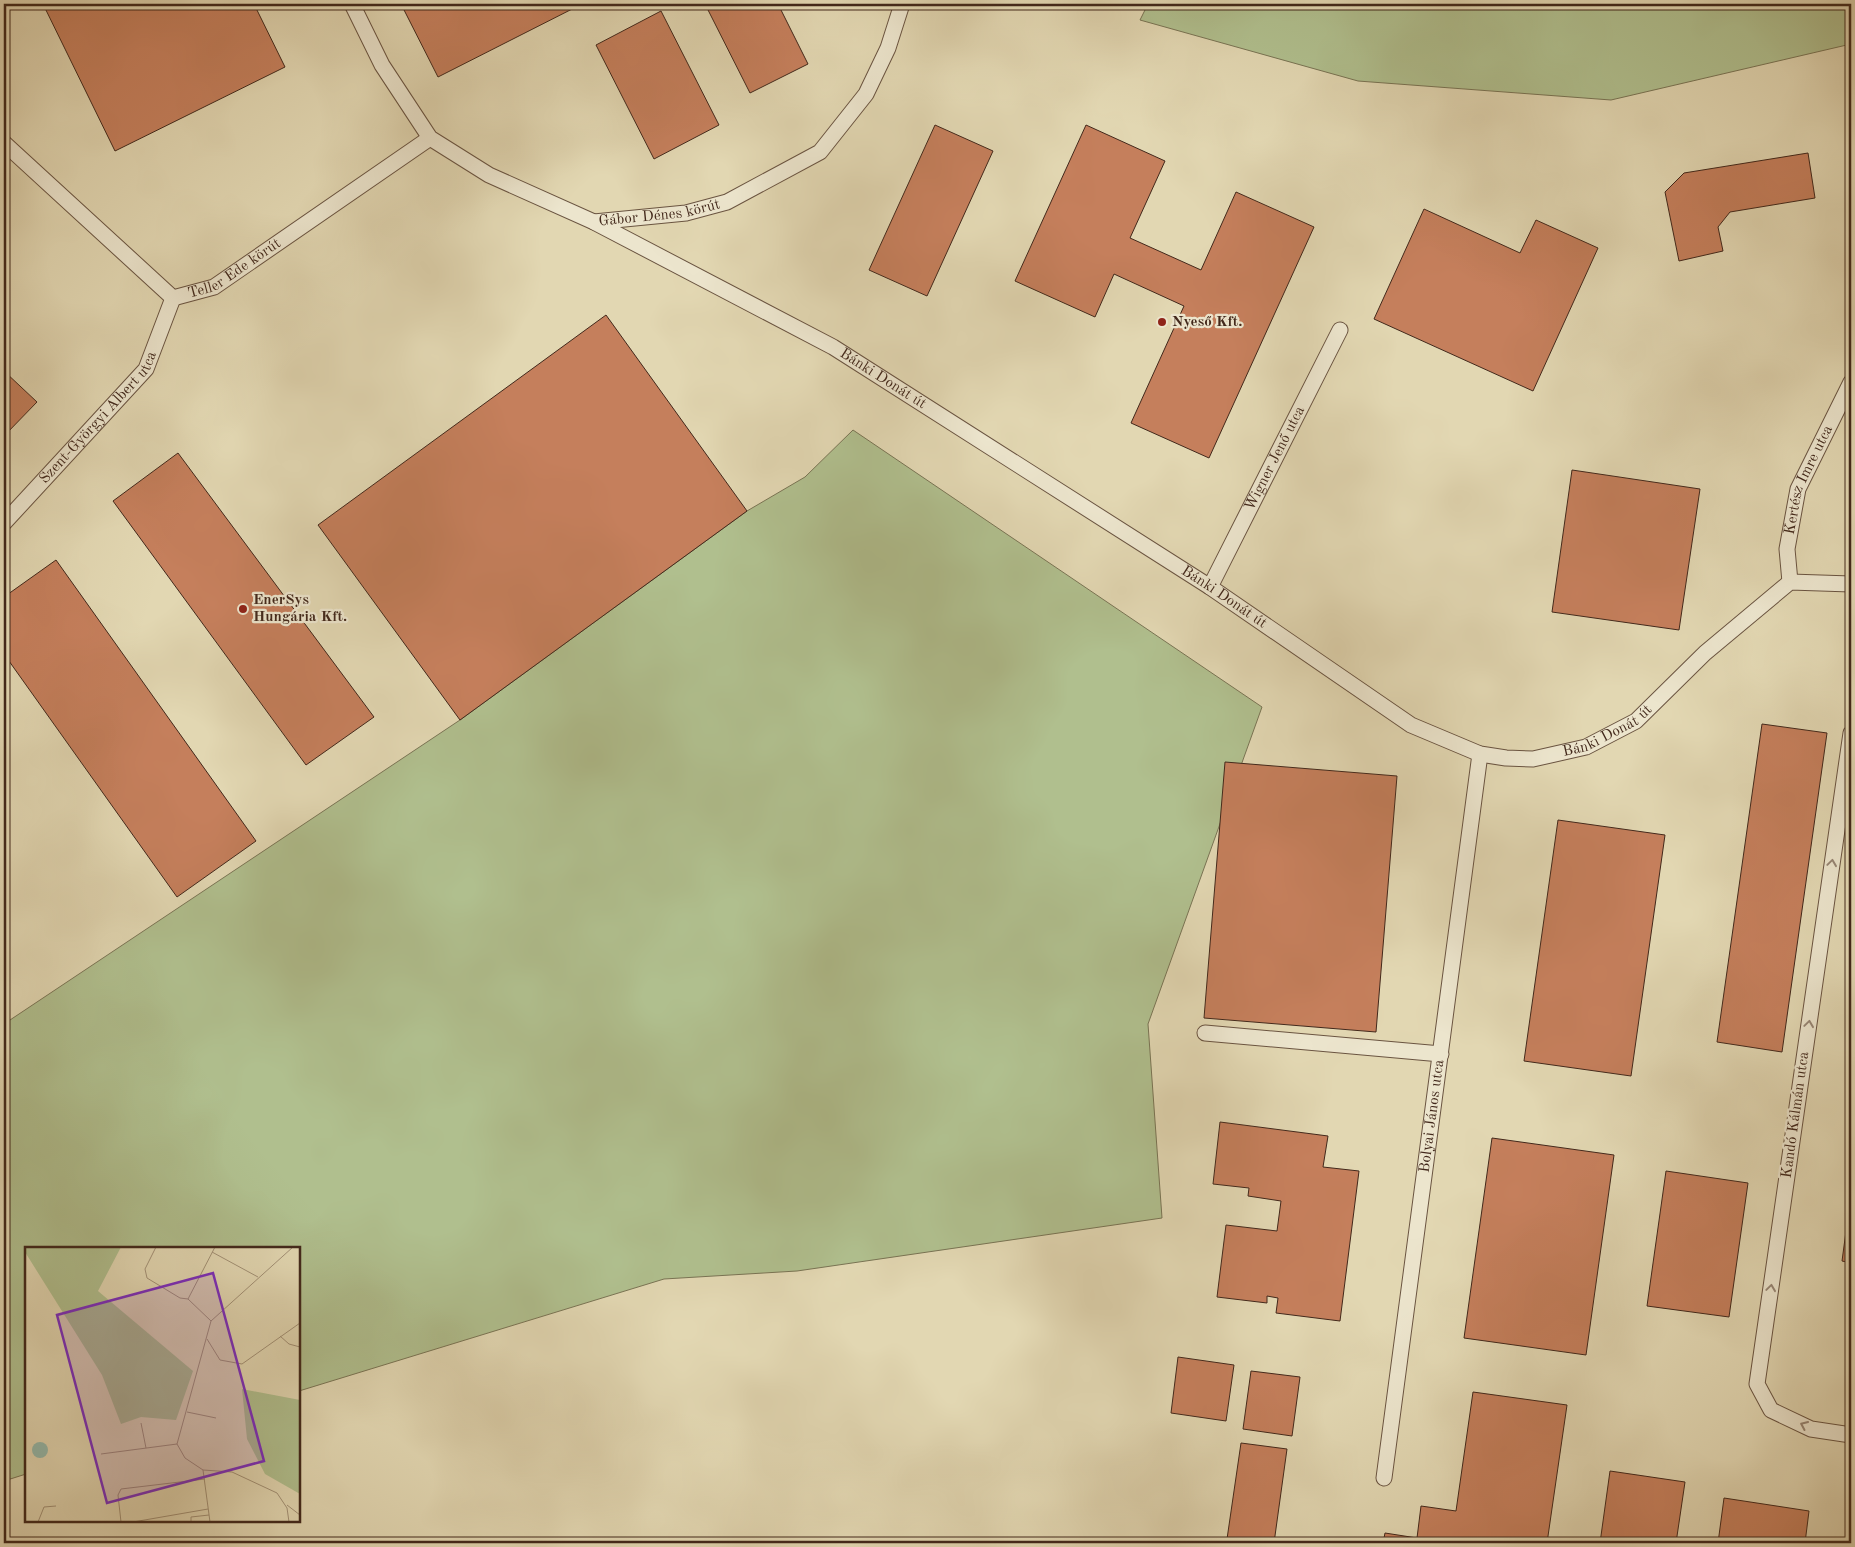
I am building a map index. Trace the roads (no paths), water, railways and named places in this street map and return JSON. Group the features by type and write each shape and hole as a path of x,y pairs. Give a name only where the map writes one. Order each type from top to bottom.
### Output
{"lane":[{"name":"Gábor Dénes körút","path":"352,4 382,65 430,138 490,175 594,222 686,213 727,202 820,152 866,94 888,48 902,4"},
{"name":"Teller Ede körút","path":"4,144 173,298 214,286 430,138"},
{"name":"Bánki Donát út","path":"594,222 833,347 1210,587 1411,725 1480,754 1532,759 1586,747 1636,721 1705,653 1790,582"},
{"name":"Szent-Györgyi Albert utca","path":"4,523 146,369 173,298"},
{"name":"Wigner Jenő utca","path":"1210,587 1340,330"},
{"name":"Kertész Imre utca","path":"1790,582 1787,549 1798,490 1851,382"},
{"path":"1790,582 1851,584"},
{"name":"Kandó Kálmán utca","path":"1851,733 1757,1384 1771,1410 1811,1429 1851,1435"},
{"name":"Bolyai János utca","path":"1384,1478 1480,754"},
{"path":"1205,1033 1441,1054"}],"place":[{"name":"Nyeső Kft.","path":"1162,322"},
{"name":"EnerSys Hungária Kft.","path":"243,609"}]}
